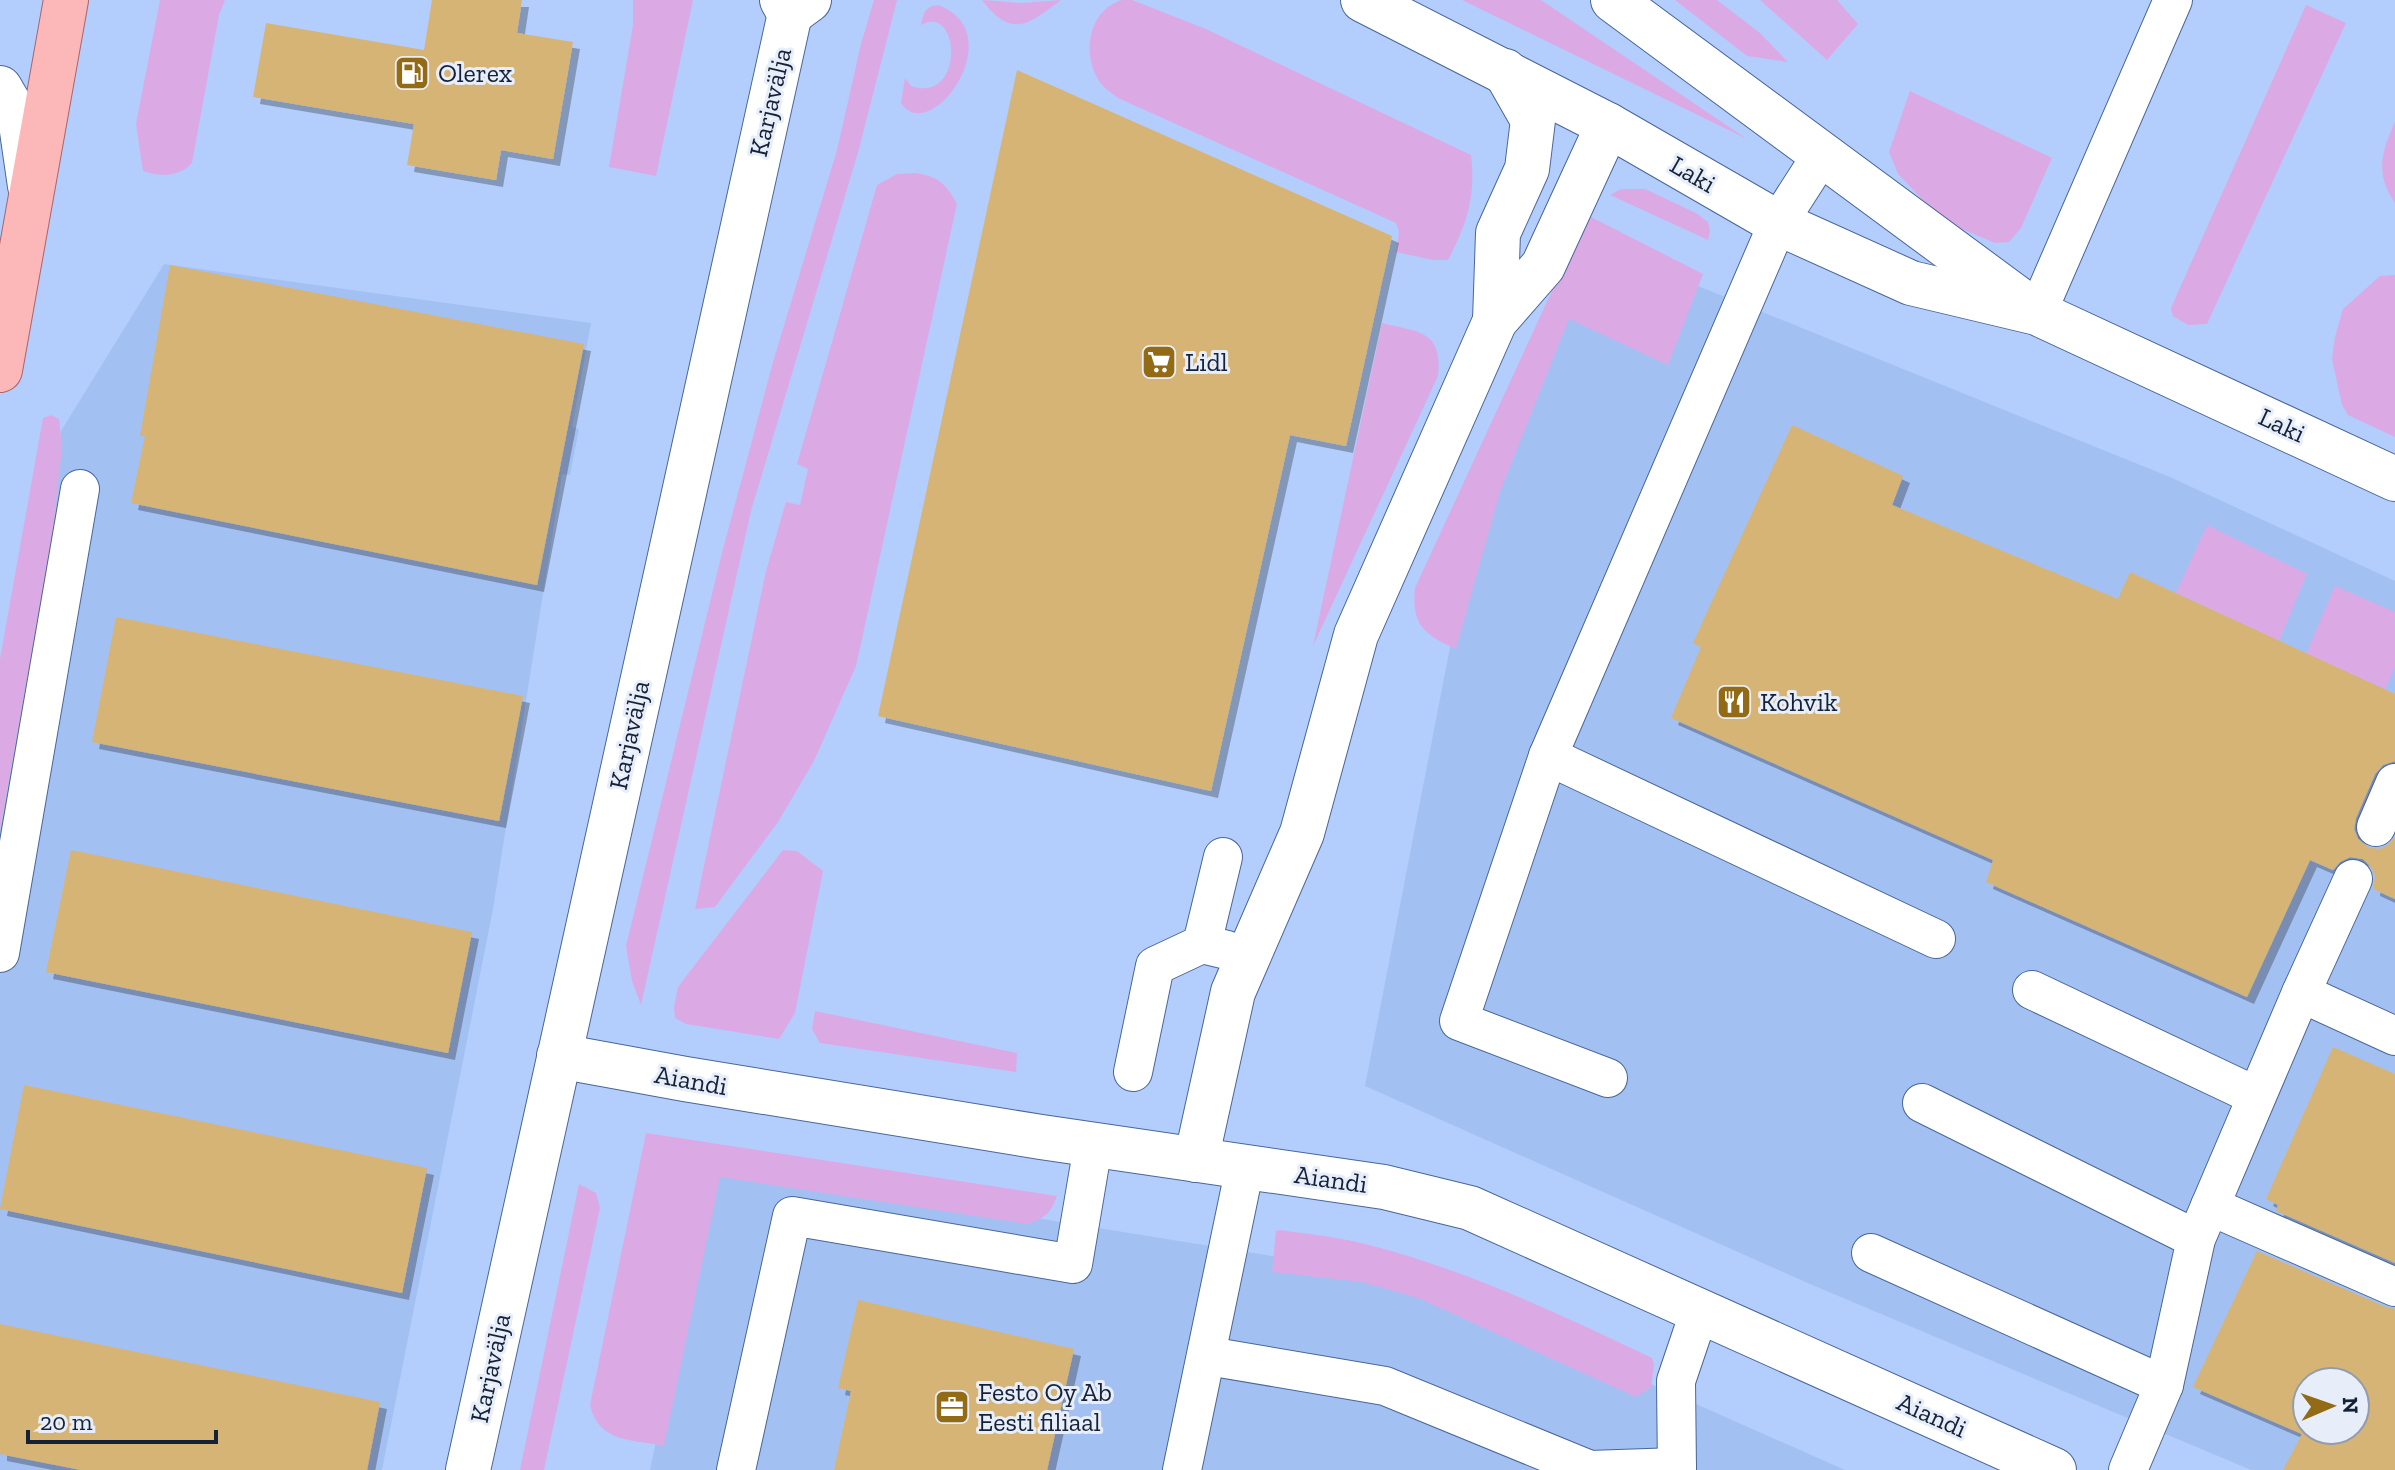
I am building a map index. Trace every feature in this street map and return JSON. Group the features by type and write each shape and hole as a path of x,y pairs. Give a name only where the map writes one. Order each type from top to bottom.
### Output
{"main road":[{"path":"0,370 66,0"}],"street":[{"name":"Laki","path":"1363,0 1608,125 1778,223 1911,283 2037,313"},
{"name":"Laki","path":"1613,0 2037,313 2395,479"},
{"name":"Karjavälja","path":"468,1470 794,3"},
{"path":"1495,321 1498,233 1527,169 1533,120 1505,71"},
{"path":"0,88 21,124 31,192"},
{"path":"1196,1160 1233,992 1302,833 1353,642 1495,321 1543,266 1608,125"},
{"name":"Aiandi","path":"559,1056 1093,1146 1384,1187 1470,1208 2054,1470"}],"lane":[{"path":"2037,313 2173,0"},
{"path":"1608,1078 1459,1021 1548,756 1778,223 1821,156"},
{"path":"0,953 80,489"},
{"path":"1548,756 1936,939"},
{"path":"2376,827 2395,783"},
{"path":"1202,944 1223,857"},
{"path":"2128,1470 2164,1385 2203,1222 2353,879"},
{"path":"1133,1072 1155,966 1202,944 1249,955"},
{"path":"2032,990 2256,1096"},
{"path":"2301,993 2395,1036"},
{"path":"1922,1103 2203,1222 2395,1287"},
{"path":"736,1470 792,1216 1073,1264 1093,1146"},
{"path":"1182,1470 1245,1167"},
{"path":"1871,1253 2164,1385"},
{"path":"1208,1356 1385,1386 1590,1470 1677,1469 1676,1381 1700,1310"}],"shaded area":[{"path":"160,0 225,0 219,15 192,163 182,171 162,175 143,171 136,124"},
{"path":"633,0 693,0 656,176 609,167 633,25"},
{"path":"874,0 897,0 859,149 751,511 641,1005 632,981 626,946 722,553 773,362 837,150"},
{"path":"982,0 1022,3 1061,0 1030,21 1012,24 1002,20"},
{"path":"1132,0 1206,29 1471,155 1471,197 1448,260 1396,252 1399,232 1396,223 1118,98 1103,86 1096,75 1090,50 1091,37 1101,14 1110,5"},
{"path":"1462,0 1541,0 1747,139"},
{"path":"1675,0 1717,0 1760,33 1788,62 1747,56"},
{"path":"1760,0 1837,0 1858,24 1827,60"},
{"path":"938,5 959,19 968,38 967,60 959,81 946,99 930,110 914,113 901,103 905,78 911,86 929,88 941,81 948,69 950,40 944,28 934,22 921,25 925,11"},
{"path":"2306,5 2346,23 2207,324 2188,325 2173,316 2171,308"},
{"path":"1910,91 2052,158 2021,228 2009,242 1995,243 1943,221 1898,174 1889,152"},
{"path":"2395,122 2395,203 2385,182 2382,163"},
{"path":"915,173 940,182 957,204 856,666 814,761 778,822 715,907 695,909 766,571 786,502 800,505 808,469 797,464 877,185 897,174"},
{"path":"1621,189 1645,189 1696,213 1708,222 1708,240 1610,195"},
{"path":"1587,215 1703,274 1668,365 1569,319 1500,492 1456,649 1436,639 1422,627 1415,611 1415,588"},
{"path":"1582,239 2170,477 2395,581 2395,1470 2251,1470 1810,1284 1365,1086 1482,482"},
{"path":"164,264 591,323 572,427 579,429 570,475 562,474 493,909 382,1470 0,1470 0,830 52,540 61,431"},
{"path":"2395,275 2395,437 2348,415 2342,405 2332,359 2343,309 2380,276"},
{"path":"1382,323 1417,332 1432,341 1439,361 1438,376 1313,646"},
{"path":"51,415 59,419 62,447 52,540 0,830 0,659 43,418"},
{"path":"2207,525 2307,574 2279,641 2176,593"},
{"path":"2335,586 2395,612 2395,667 2385,689 2306,654"},
{"path":"783,850 797,851 823,871 795,1013 779,1039 686,1024 675,1018 678,987"},
{"path":"815,1011 1017,1053 1016,1072 820,1043 812,1029"},
{"path":"646,1133 1057,1196 1047,1214 1028,1224 720,1177 664,1446 628,1440 609,1433 594,1417 590,1405"},
{"path":"714,1166 1414,1279 1845,1470 650,1470"},
{"path":"579,1184 596,1193 600,1208 544,1470 520,1470"},
{"path":"1276,1231 1344,1239 1402,1254 1512,1294 1652,1358 1651,1387 1636,1397 1418,1298 1362,1282 1272,1272"}],"building":[{"name":"Olerex","path":"432,0 522,0 517,33 573,42 553,159 501,150 496,180 407,165 414,124 253,97 266,23 424,50"},
{"name":"Lidl","path":"1017,70 1392,236 1346,446 1290,435 1211,791 878,716"},
{"path":"170,265 584,344 537,585 131,503 145,436 140,436"},
{"path":"1792,425 1903,476 1892,505 2118,599 2130,572 2395,694 2395,761 2383,765 2375,774 2354,829 2358,839 2368,847 2379,849 2395,837 2395,899 2373,889 2375,876 2363,859 2350,857 2333,870 2310,860 2247,997 1986,882 1993,860 1671,718 1701,647 1693,643"},
{"path":"116,617 523,696 499,821 92,742"},
{"path":"71,850 472,932 448,1053 46,972"},
{"path":"2333,1047 2395,1074 2395,1263 2276,1211 2278,1205 2266,1199"},
{"path":"24,1085 427,1168 402,1293 0,1209"},
{"path":"2257,1251 2395,1309 2395,1470 2283,1470 2296,1446 2371,1446 2371,1366 2291,1366 2291,1429 2193,1387"},
{"path":"858,1300 1074,1349 1047,1470 834,1470 851,1391 838,1388"},
{"path":"0,1324 380,1402 367,1470 81,1470 0,1454"}],"place":[{"name":"Olerex","path":"412,73"},
{"name":"Lidl","path":"1159,362"},
{"name":"Kohvik","path":"1734,702"},
{"name":"Festo Oy Ab Eesti filiaal","path":"952,1407"}]}
